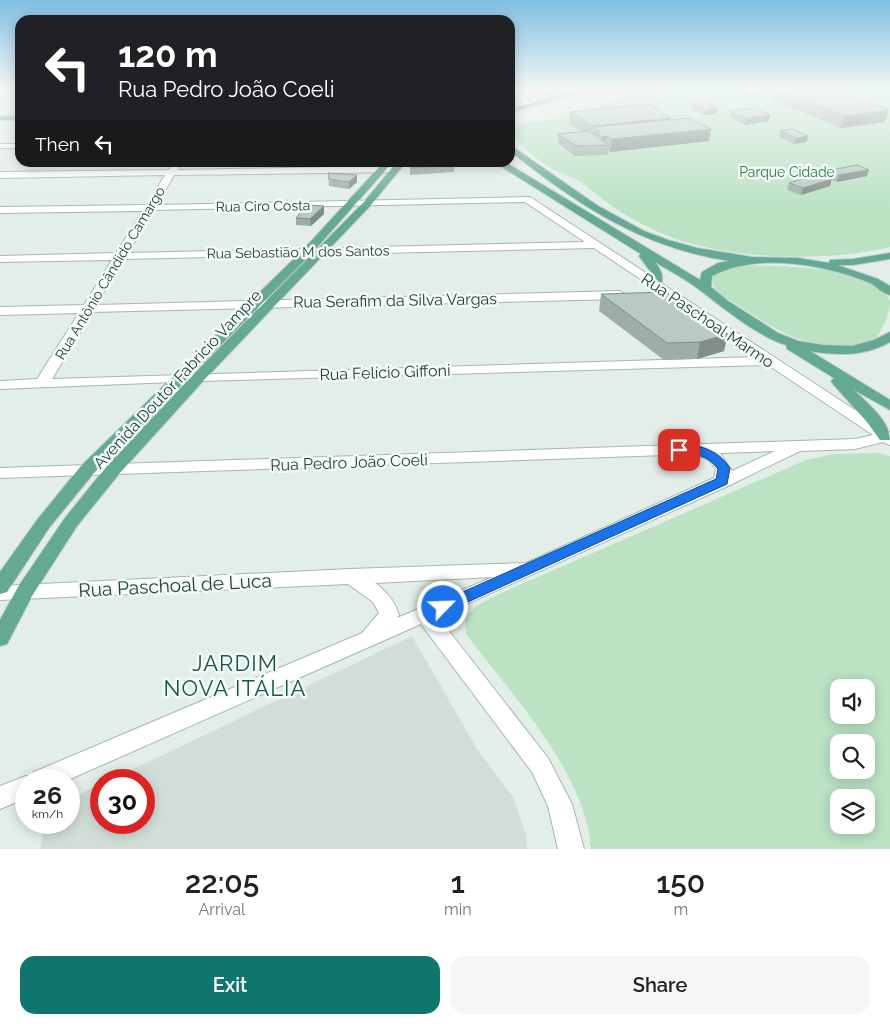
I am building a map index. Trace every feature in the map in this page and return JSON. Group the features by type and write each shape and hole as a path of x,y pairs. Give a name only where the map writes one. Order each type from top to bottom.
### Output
{"main road":[{"path":"515,151 572,192 628,226 659,240 690,250 750,260 802,262 853,262 890,256"},
{"name":"Avenida Doutor Fabricio Vampre","path":"0,638 25,592 71,522 113,470 200,377 323,251 391,167"},
{"path":"506,167 705,288 716,299 890,406"},
{"name":"Avenida Doutor Fabricio Vampre","path":"0,587 43,524 87,470 307,252 360,204"},
{"path":"614,232 649,260 656,271 653,289"},
{"path":"705,288 706,274 712,269 722,264 750,260"},
{"path":"802,262 853,273 871,280 890,291"},
{"path":"780,339 802,345 845,350 866,348 882,342 890,336"},
{"path":"819,363 849,392 888,438"}],"street":[{"path":"0,146 15,146"},
{"path":"0,175 174,167"},
{"name":"Rua Antônio Cândido Camargo","path":"42,383 174,167"},
{"name":"Rua Ciro Costa","path":"0,210 360,204 527,199"},
{"name":"Rua Paschoal Marmo","path":"527,199 596,245 653,289 669,294 888,438"},
{"name":"Rua Sebastião M dos Santos","path":"0,258 596,245"},
{"name":"Rua Serafim da Silva Vargas","path":"0,312 255,303 630,294"},
{"name":"Rua Felício Giffoni","path":"0,385 200,377 771,361"},
{"name":"Rua Pedro João Coeli","path":"0,473 855,444 888,438"},
{"path":"68,769 532,568 800,446"},
{"path":"698,450 715,457 724,468 722,482"},
{"name":"Rua Paschoal de Luca","path":"0,593 532,568"},
{"path":"350,576 371,590 387,605 388,615 367,640"},
{"path":"425,614 540,765 560,804 571,849"},
{"path":"0,798 15,792"}],"shaded area":[{"path":"412,636 477,749 513,797 526,835 527,849 40,849 43,834 80,834 80,794 90,789 90,834 155,834 155,769 133,769"}],"green space":[{"name":"Parque Cidade","path":"515,130 890,130 890,247 865,252 806,257 743,254 685,242 654,230 620,212 581,182 541,162 515,138"},
{"path":"740,265 824,270 848,274 868,281 883,290 890,302 887,317 875,340 851,345 830,346 791,336 717,292 714,285 714,275 722,270"},
{"path":"878,453 890,456 890,849 591,849 586,820 576,791 561,763 544,735 466,634 465,618 476,606 499,594 806,460 836,454"}],"building":[{"path":"597,130 705,130 612,139 607,136 602,137 595,132 600,132"},
{"path":"793,130 808,136 796,138 780,131"},
{"path":"588,131 609,145 576,146 558,134"},
{"path":"857,165 869,170 839,175 827,171"},
{"path":"328,173 357,175 349,182 329,179"},
{"path":"818,174 832,179 803,188 789,183"},
{"path":"307,205 324,206 310,219 296,218"},
{"path":"666,292 728,334 700,342 667,343 601,294"}],"district":[{"name":"JARDIM NOVA ITÁLIA","path":"235,676"}],"route":[{"path":"443,607 722,482 724,468 715,457 698,450 679,450"}]}
